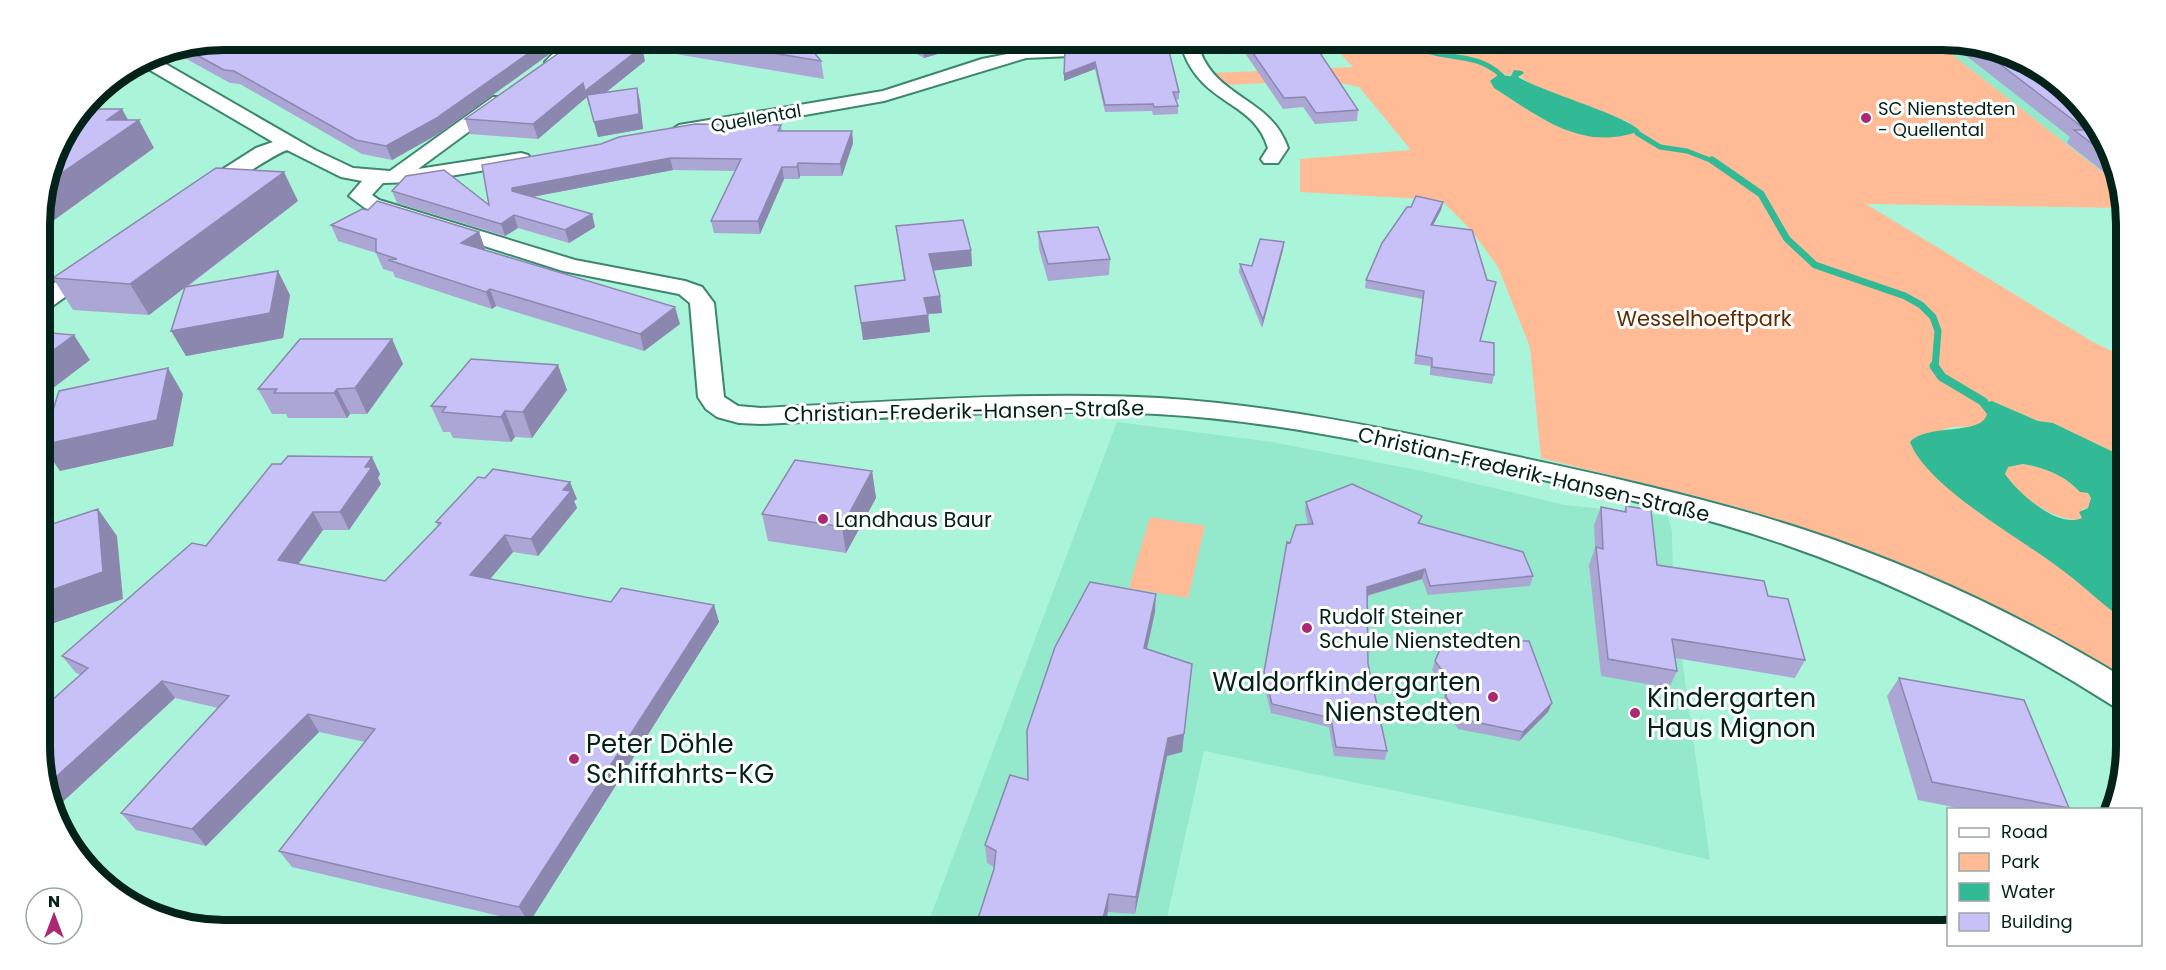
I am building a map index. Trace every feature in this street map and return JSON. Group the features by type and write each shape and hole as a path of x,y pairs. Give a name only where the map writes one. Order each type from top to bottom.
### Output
{"street":[{"path":"535,75 570,50"},
{"name":"Quellental","path":"665,134 884,96 929,84 988,63 1018,57 1022,53 1106,50"},
{"path":"1192,50 1206,79 1255,111 1272,130 1278,148 1271,159"},
{"path":"154,64 336,169 386,177 439,173 541,155"},
{"path":"386,177 516,89"},
{"path":"189,199 263,152 290,142"},
{"name":"Christian-Frederik-Hansen-Straße","path":"386,177 364,188 359,196 372,204 571,266 679,286 694,292 702,303 711,397 717,407 728,413 761,416 1004,406 1154,406 1302,424 1424,446 1556,475 1746,522 1861,562 2002,626 2116,691"},
{"path":"50,297 105,258"}],"shaded area":[{"path":"1946,50 1987,55 2009,63 2048,85 2081,118 2103,157 2111,179"},
{"name":"Rudolf Steiner Schule Nienstedten","path":"1117,422 1272,442 1422,471 1565,505 1668,516 1672,532 1673,594 1710,860 1589,831 1204,751 1166,920 929,920"}],"green space":[{"name":"Wesselhoeftpark","path":"1337,50 1946,50 2111,179 2115,208 1866,204 2093,342 2116,353 2116,453 2053,423 2038,421 1992,401 1980,404 1988,414 1981,424 1945,429 1917,455 1955,493 2067,573 2116,613 2116,678 1946,588 1834,539 1726,504 1541,458 1530,347 1498,267 1472,231 1441,200 1300,192 1300,159 1411,150 1359,87 1326,80 1226,85 1212,73 1353,67","holes":["1498,75 1518,75 1535,87 1626,121 1640,131 1619,136 1599,137 1581,134 1546,120 1494,88"]},
{"path":"2023,464 2054,473 2068,481 2080,492 2088,493 2091,499 2088,508 2082,509 2083,518 2077,520 2060,517 2032,503 2019,493 2005,474 2007,467"},
{"path":"1150,517 1205,526 1188,598 1129,588"}],"water":[{"path":"1514,70 1522,71 1524,73 1518,77 1530,83 1619,118 1640,131 1619,136 1599,137 1581,135 1563,129 1494,88 1490,81 1498,75 1511,76"},
{"path":"1992,401 2038,421 2053,423 2116,453 2116,614 2049,560 1957,496 1920,460 1910,442 1928,433 1975,425 1983,421 1987,414 1979,404","holes":["2023,464 2047,470 2068,481 2080,492 2088,493 2091,498 2088,508 2079,512 2082,518 2072,520 2051,514 2029,499 2005,474 2008,467"]}],"building":[{"path":"224,50 533,50 435,119 386,146 356,140 234,71 224,70 192,53"},
{"path":"563,50 638,50 585,91 583,83 533,124 465,119"},
{"path":"755,50 812,50 821,61"},
{"path":"1169,50 1179,92 1173,92 1178,106 1105,105 1095,62 1064,74 1065,51"},
{"path":"1251,50 1318,50 1358,110 1316,113 1305,97 1284,98"},
{"path":"1989,56 2009,63 2048,85 2081,118 2099,149 2074,130 2086,130"},
{"path":"637,88 639,114 594,122 587,95"},
{"path":"93,109 122,109 107,120 139,120 56,177 67,147 85,118"},
{"path":"695,124 781,125 778,131 852,131 840,164 798,163 797,167 782,167 758,221 711,221 741,159 670,158 512,188 512,191 592,214 565,230 514,215 501,224 392,191 406,176 444,170 489,205 482,165 601,144 619,137"},
{"path":"216,168 284,172 130,284 53,278"},
{"path":"1416,196 1443,202 1431,225 1472,230 1487,280 1496,282 1480,341 1494,343 1494,375 1432,367 1432,358 1416,355 1424,291 1366,280 1382,243 1407,207 1411,207"},
{"path":"377,201 479,232 461,243 675,307 640,334 490,289 486,292 388,260 397,259 376,252 376,239 331,225 362,209 368,210"},
{"path":"963,220 971,250 929,254 940,296 924,298 928,315 861,323 855,286 905,280 896,226"},
{"path":"1098,227 1110,259 1048,264 1038,232"},
{"path":"1260,239 1284,242 1263,320 1240,264 1252,266"},
{"path":"278,271 270,313 171,331 185,287"},
{"path":"50,333 74,335 50,353"},
{"path":"300,339 392,339 355,388 337,389 334,393 274,393 277,389 258,389"},
{"path":"471,359 558,365 523,412 505,411 501,417 442,412 446,407 431,406"},
{"path":"168,368 157,420 50,443 50,420 59,391"},
{"path":"288,456 372,457 365,467 372,467 340,512 313,512 278,560 385,581 441,523 436,522 478,477 485,478 493,469 570,482 563,490 571,491 531,539 505,535 470,575 611,602 621,588 714,605 519,907 279,851 375,729 308,714 192,829 121,813 229,696 162,681 53,780 50,702 88,668 62,656 192,543 206,546 272,464 281,464"},
{"path":"795,460 872,471 842,527 762,514"},
{"path":"1352,484 1422,516 1418,523 1523,552 1533,576 1430,586 1425,569 1367,587 1368,664 1387,751 1336,747 1331,718 1272,704 1264,672 1287,542 1290,543 1296,525 1313,524 1306,502"},
{"path":"1626,506 1651,510 1657,565 1764,581 1768,596 1788,599 1805,660 1672,639 1677,671 1608,659 1596,547 1603,549 1601,507 1626,512"},
{"path":"98,509 103,572 50,591 50,525"},
{"path":"1090,582 1156,594 1144,648 1192,664 1184,734 1168,738 1136,897 1109,894 1103,920 978,920 994,869 996,851 985,845 1010,775 1028,780 1027,730 1055,647"},
{"name":"Waldorfkindergarten Nienstedten","path":"1513,635 1518,641 1529,641 1552,703 1523,732 1461,719 1446,697 1448,679 1435,661 1441,647 1464,646 1469,636"},
{"path":"1899,678 2024,700 2069,808 1932,782"}],"waterway":[{"path":"1426,50 1479,62 1491,67 1502,76"},
{"path":"1637,133 1660,147 1687,151 1715,162"},
{"path":"1715,162 1761,194 1787,239 1815,265 1905,296 1921,305 1933,317 1938,331 1935,367"},
{"path":"1935,367 1942,377 1984,402"}],"place":[{"name":"SC Nienstedten - Quellental","path":"1866,118"},
{"name":"Landhaus Baur","path":"823,519"},
{"name":"Rudolf Steiner Schule Nienstedten","path":"1307,628"},
{"name":"Waldorfkindergarten Nienstedten","path":"1493,697"},
{"name":"Kindergarten Haus Mignon","path":"1635,713"},
{"name":"Peter Döhle Schiffahrts-KG","path":"574,759"}]}
